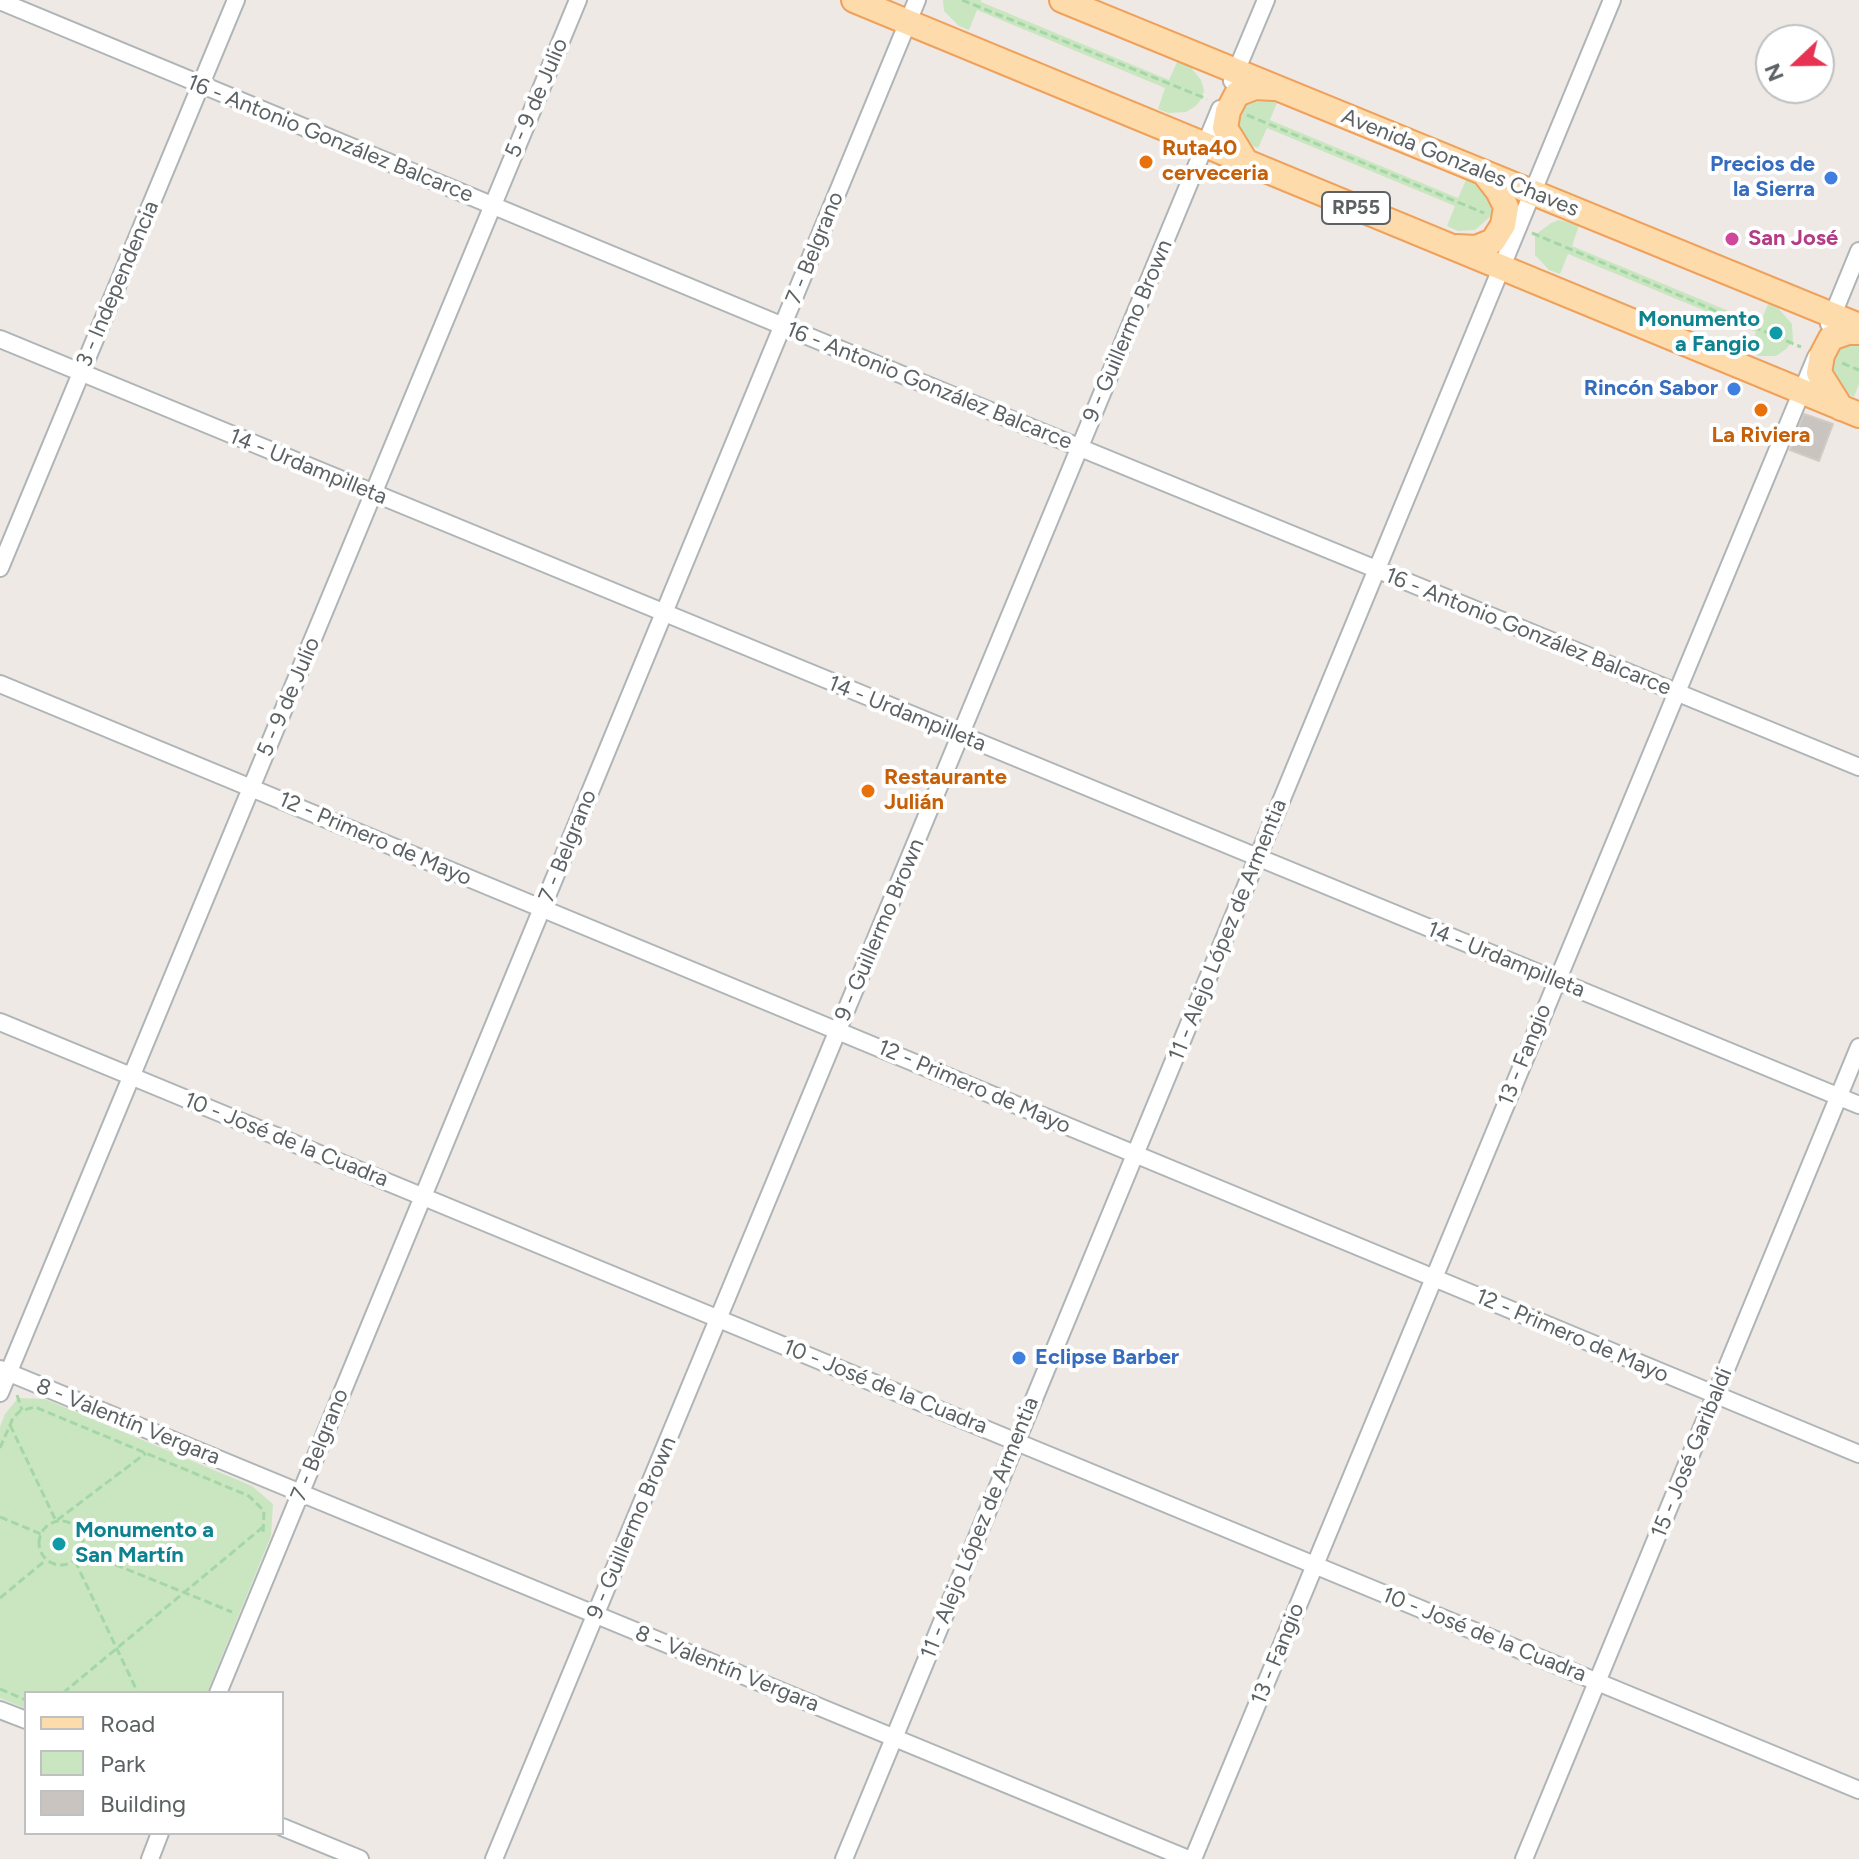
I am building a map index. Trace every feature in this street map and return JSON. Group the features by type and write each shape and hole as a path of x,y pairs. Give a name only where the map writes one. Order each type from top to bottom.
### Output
{"main road":[{"name":"Avenida Gonzales Chaves","path":"1062,0 1833,315 1859,329"},
{"name":"RP55","path":"860,2 909,7 1205,145 1850,411"},
{"path":"1246,162 1225,128 1226,106 1237,94 1255,87 1277,88"},
{"path":"1451,247 1476,248 1493,241 1511,224 1498,191 1483,172"},
{"path":"1850,411 1819,373 1820,354 1831,338 1859,329"}],"street":[{"name":"3 - Independencia","path":"0,568 236,0"},
{"name":"5 - 9 de Julio","path":"0,1393 4,1371 132,1076 578,0"},
{"name":"9 - Guillermo Brown","path":"494,1859 1205,145 1226,106 1236,71 1266,0"},
{"name":"11 - Alejo López de Armentia","path":"844,1859 1502,268 1511,224 1533,193 1612,0"},
{"name":"16 - Antonio González Balcarce","path":"0,1 1859,767"},
{"name":"7 - Belgrano","path":"219,1691 783,326 909,7"},
{"name":"13 - Fangio","path":"1190,1859 1315,1565 1799,392 1820,354 1859,251"},
{"name":"14 - Urdampilleta","path":"0,339 1859,1105"},
{"name":"12 - Primero de Mayo","path":"0,684 1859,1454"},
{"name":"10 - José de la Cuadra","path":"0,1022 1859,1790"},
{"name":"15 - José Garibaldi","path":"1524,1859 1859,1047"},
{"name":"8 - Valentín Vergara","path":"4,1371 1190,1859"},
{"path":"0,1710 24,1719"},
{"path":"284,1828 360,1859"},
{"path":"150,1859 159,1835"}],"path":[{"path":"962,0 1226,106 1859,370"},
{"path":"0,1448 20,1411 35,1407 249,1496 264,1511 263,1535"},
{"path":"10,1425 56,1521"},
{"path":"56,1521 71,1523 83,1541 82,1551 75,1561 61,1566 46,1560 39,1550 41,1534 50,1524 146,1453"},
{"path":"0,1517 41,1534"},
{"path":"65,1691 265,1525"},
{"path":"82,1551 232,1612"},
{"path":"0,1598 46,1560"},
{"path":"75,1561 137,1691"},
{"path":"0,1689 24,1699"}],"green space":[{"path":"943,0 981,0 1169,80 1178,60 1188,64 1201,80 1204,90 1202,98 1186,112 1168,113 1158,109 1165,88 977,10 969,30 959,26 944,11"},
{"path":"1250,97 1278,100 1270,120 1458,198 1467,178 1477,182 1491,198 1491,216 1475,230 1458,231 1447,226 1455,206 1267,128 1258,148 1248,144 1239,137 1234,110"},
{"path":"1559,220 1579,225 1572,246 1760,324 1768,304 1778,308 1792,324 1793,341 1776,356 1759,356 1748,352 1756,332 1568,254 1560,274 1549,270 1535,255 1535,235"},
{"path":"1859,343 1859,384 1854,397 1829,377 1830,358 1846,345"},
{"path":"18,1398 45,1399 252,1486 273,1504 271,1536 208,1691 24,1691 24,1708 0,1698 0,1427 5,1414"}],"building":[{"path":"1804,414 1833,424 1819,461 1790,450"}],"place":[{"name":"Ruta40 cerveceria","path":"1146,162"},
{"name":"Precios de la Sierra","path":"1831,178"},
{"name":"San José","path":"1732,239"},
{"name":"Monumento a Fangio","path":"1776,333"},
{"name":"Rincón Sabor","path":"1734,389"},
{"name":"La Riviera","path":"1761,410"},
{"name":"Restaurante Julián","path":"868,791"},
{"name":"Eclipse Barber","path":"1019,1358"},
{"name":"Monumento a San Martín","path":"59,1544"}]}
